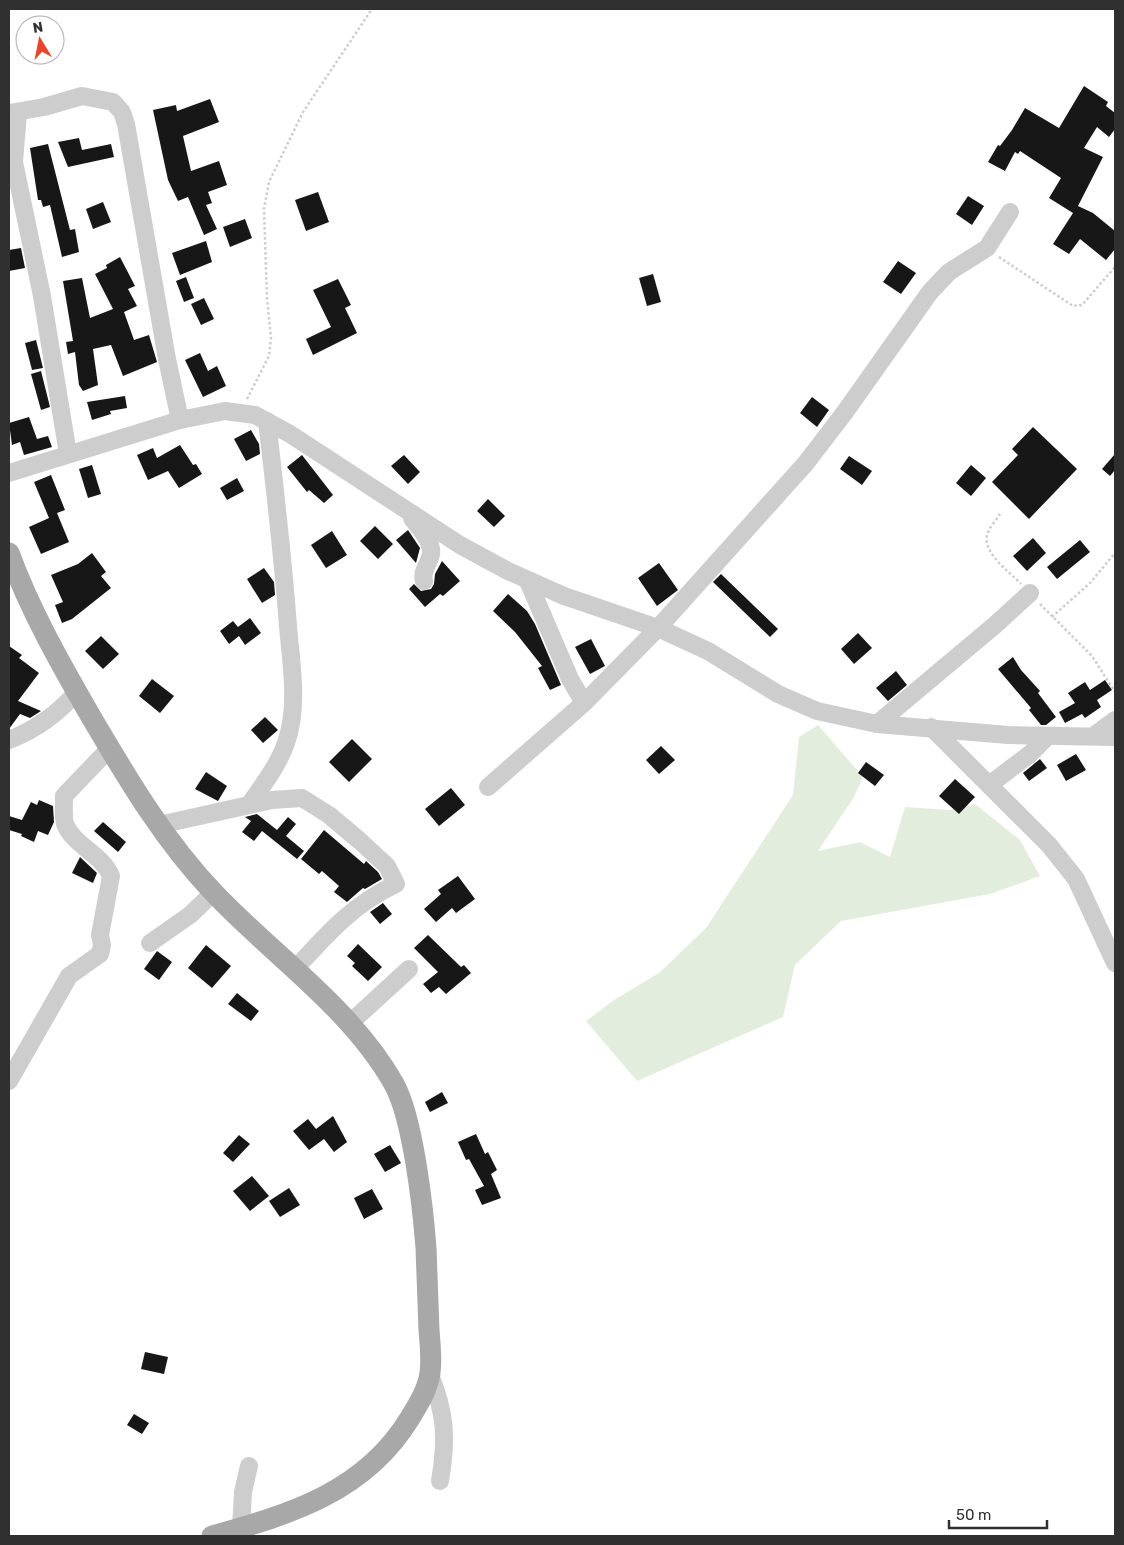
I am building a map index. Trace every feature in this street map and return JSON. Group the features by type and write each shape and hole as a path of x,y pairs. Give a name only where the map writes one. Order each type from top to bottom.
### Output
{"main road":[{"path":"9,554 44,634 109,749 159,825 214,893 295,969 349,1024 379,1060 396,1088 409,1132 424,1220 430,1375 420,1401 400,1435 372,1466 331,1494 265,1520 246,1532 212,1536"}],"street":[{"path":"68,454 42,296 14,162 14,113 82,96 113,102 122,112 126,124 167,359 180,420"},
{"path":"488,787 584,703 658,628 806,462 846,412 930,292 949,272 987,248 1010,212"},
{"path":"9,473 180,420 225,411 240,412 267,421 460,544 528,581 658,628 708,651 778,694 809,708 877,724 1048,736 1095,735 1115,737"},
{"path":"249,805 271,774 286,743 292,710 293,687 286,598 267,421"},
{"path":"408,511 431,548 431,556 423,573 424,582"},
{"path":"528,581 570,679 584,703"},
{"path":"877,724 995,625 1030,593"},
{"path":"9,740 30,732 48,720 77,692"},
{"path":"1095,735 1115,720"},
{"path":"931,727 1049,845 1076,880 1115,963"},
{"path":"989,785 1030,754 1048,736"},
{"path":"9,1081 69,976 100,954 102,944 100,935 111,876 108,868 70,834 64,822 64,796 109,749"},
{"path":"159,825 285,798 308,801 360,841 387,866 396,884 362,903 340,920 295,969"},
{"path":"150,943 190,915 214,893"},
{"path":"349,1024 409,969"},
{"path":"430,1375 438,1395 446,1432 440,1481"},
{"path":"246,1532 243,1492 250,1466"}],"path":[{"path":"240,412 262,374 270,347 264,209 269,182 303,112 372,9"},
{"path":"987,248 1073,306 1082,305 1115,267"},
{"path":"1000,514 987,534 987,543 993,556 1092,656 1115,692"},
{"path":"1052,617 1090,583 1115,554"}],"green space":[{"path":"818,725 863,777 854,797 818,851 860,842 890,857 905,807 949,810 975,804 1020,840 1040,876 990,894 841,921 795,965 783,1017 637,1081 586,1021 614,1000 659,973 706,928 793,795 799,737"}],"building":[{"path":"1084,86 1108,102 1106,106 1115,113 1115,129 1109,137 1097,127 1084,148 1103,157 1078,206 1093,213 1115,231 1115,249 1106,260 1080,239 1069,254 1053,244 1073,213 1049,198 1061,178 1020,151 1018,154 1015,152 1005,171 988,162 998,145 1000,146 1012,130 1025,108 1059,128"},
{"path":"210,99 219,122 183,136 191,171 219,161 227,185 208,192 212,203 206,205 217,229 204,235 188,197 178,201 168,180 153,110 176,105 177,111"},
{"path":"79,138 82,150 111,144 114,157 68,167 58,142"},
{"path":"48,144 70,230 75,229 79,252 62,257 50,205 43,207 41,200 38,200 30,148"},
{"path":"318,192 329,222 306,231 295,200"},
{"path":"968,196 984,206 972,225 956,214"},
{"path":"103,202 111,222 93,229 86,209"},
{"path":"245,219 252,238 230,247 223,227"},
{"path":"206,241 212,262 180,275 172,253"},
{"path":"21,248 25,268 9,271 9,250"},
{"path":"120,257 135,286 128,289 137,306 124,312 134,340 149,335 157,362 123,376 111,345 93,349 98,385 83,391 79,385 75,352 68,354 66,342 73,341 63,281 82,278 90,318 113,309 95,274 107,268 106,265"},
{"path":"898,261 916,273 901,294 883,282"},
{"path":"653,274 661,302 647,306 639,278"},
{"path":"186,277 194,298 184,302 176,281"},
{"path":"338,279 351,305 345,308 357,333 313,355 306,339 331,327 313,290"},
{"path":"204,298 214,319 201,325 191,304"},
{"path":"36,340 43,368 32,370 25,343"},
{"path":"200,353 208,371 217,366 226,386 203,397 185,360"},
{"path":"41,371 50,407 41,410 31,374"},
{"path":"125,396 127,408 110,411 111,414 92,420 87,402"},
{"path":"812,397 829,410 817,427 800,413"},
{"path":"29,417 37,439 48,436 52,447 24,455 20,442 12,445 9,423"},
{"path":"1033,427 1077,469 1029,519 992,482 1018,455 1012,449"},
{"path":"251,430 259,444 260,454 246,461 234,439"},
{"path":"180,445 193,465 196,464 202,474 179,488 168,471 148,480 137,455 153,448 157,458"},
{"path":"1115,454 1115,470 1110,476 1102,469"},
{"path":"302,455 333,495 324,503 309,490 307,492 287,467"},
{"path":"404,455 420,472 408,484 391,466"},
{"path":"849,456 872,471 862,485 840,469"},
{"path":"92,465 101,494 88,498 79,469"},
{"path":"971,465 986,478 971,496 956,483"},
{"path":"51,475 65,510 57,513 69,542 41,554 29,527 49,518 34,482"},
{"path":"237,478 244,491 227,500 220,488"},
{"path":"488,499 505,516 494,527 477,511"},
{"path":"375,526 393,544 378,559 360,541"},
{"path":"408,530 420,548 416,563 396,540"},
{"path":"332,531 347,555 326,568 311,545"},
{"path":"1033,538 1046,553 1027,571 1013,556"},
{"path":"1080,540 1090,552 1057,579 1047,567"},
{"path":"92,553 106,572 101,576 111,588 72,619 62,623 55,605 63,602 51,575 78,564"},
{"path":"442,561 460,581 443,596 440,594 425,607 409,589 414,584 421,591 431,589 434,584 435,574"},
{"path":"659,563 678,590 657,606 638,578"},
{"path":"264,568 274,582 275,595 262,603 247,579"},
{"path":"721,574 778,629 770,637 713,582"},
{"path":"508,594 527,611 535,624 561,685 550,690 538,668 542,666 515,632 493,611"},
{"path":"250,618 261,633 245,645 239,636 229,644 220,631 233,621 238,627"},
{"path":"858,633 872,648 854,664 841,649"},
{"path":"101,636 119,654 103,669 85,651"},
{"path":"591,639 605,666 590,674 575,647"},
{"path":"9,646 22,655 19,658 39,673 18,701 41,711 30,718 20,714 9,729"},
{"path":"1013,657 1021,670 1040,691 1038,693 1056,717 1046,725 1041,725 1029,710 1031,708 998,669"},
{"path":"896,671 907,685 888,701 876,688"},
{"path":"152,679 174,696 160,713 139,696"},
{"path":"1105,680 1112,690 1097,700 1101,707 1085,718 1082,714 1065,723 1059,712 1075,703 1068,693 1085,682 1090,690"},
{"path":"265,717 278,730 263,743 251,730"},
{"path":"352,739 372,759 349,782 329,762"},
{"path":"661,746 675,760 659,774 646,760"},
{"path":"1076,754 1086,770 1066,781 1057,765"},
{"path":"1040,759 1047,768 1029,781 1023,773"},
{"path":"866,762 884,775 875,786 858,773"},
{"path":"206,772 227,786 218,801 195,789"},
{"path":"955,779 975,797 959,814 939,796"},
{"path":"451,788 465,805 439,826 425,809"},
{"path":"39,800 53,806 54,822 48,835 38,831 34,842 21,836 22,834 9,830 9,816 22,820 31,802 37,805"},
{"path":"257,814 277,830 288,817 296,824 286,836 304,851 297,859 262,831 254,841 242,832 251,821 245,817"},
{"path":"103,822 126,842 118,852 94,831"},
{"path":"324,830 364,864 366,861 378,872 382,879 365,889 363,888 347,902 334,892 339,886 322,871 319,874 301,859"},
{"path":"80,857 97,873 93,883 72,873"},
{"path":"458,876 475,899 456,913 452,908 436,922 424,909 441,894 438,890"},
{"path":"383,903 392,914 380,924 370,912"},
{"path":"428,935 461,967 464,965 471,973 446,994 439,987 431,993 423,984 438,972 414,948"},
{"path":"358,944 382,967 368,981 352,966 355,963 347,956"},
{"path":"206,945 231,966 212,988 188,968"},
{"path":"157,951 172,962 159,980 144,969"},
{"path":"237,993 259,1011 251,1021 228,1004"},
{"path":"442,1092 448,1103 430,1112 425,1102"},
{"path":"333,1116 347,1142 334,1152 324,1139 309,1150 293,1131 308,1119 316,1129"},
{"path":"476,1134 485,1154 488,1152 497,1170 491,1174 501,1198 482,1205 475,1190 484,1186 469,1159 466,1160 458,1142"},
{"path":"239,1135 250,1144 233,1162 223,1153"},
{"path":"390,1145 401,1163 385,1172 374,1154"},
{"path":"252,1176 269,1196 250,1211 233,1191"},
{"path":"289,1188 300,1205 280,1217 269,1201"},
{"path":"372,1189 383,1209 364,1219 354,1198"},
{"path":"145,1352 168,1357 164,1374 141,1369"},
{"path":"134,1414 149,1423 142,1434 127,1425"}]}
